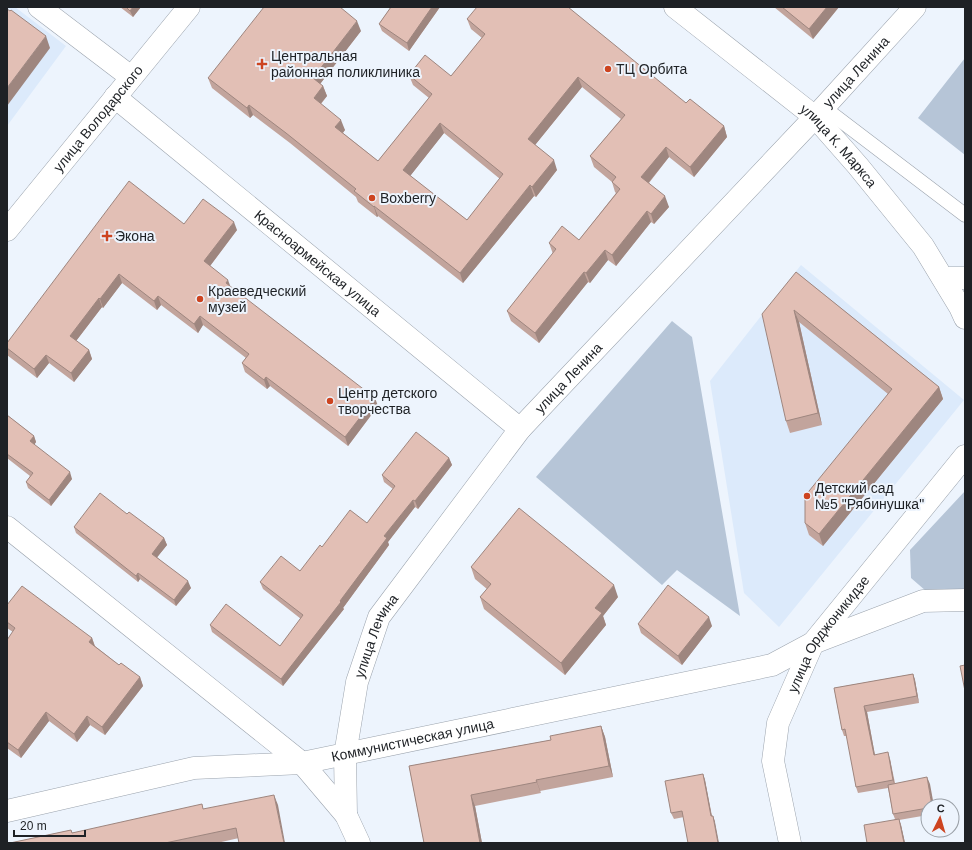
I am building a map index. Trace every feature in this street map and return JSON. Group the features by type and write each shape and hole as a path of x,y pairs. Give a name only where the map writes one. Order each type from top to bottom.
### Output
{"street":[{"path":"39,7 131,77"},
{"name":"улица Володарского","path":"7,230 189,7"},
{"name":"улица К. Маркса","path":"675,7 819,112 858,166 924,246 965,318"},
{"name":"улица Ленина","path":"346,814 345,754 357,682 379,617 520,429 819,112 915,7"},
{"name":"Красноармейская улица","path":"115,97 520,429"},
{"path":"943,278 965,278"},
{"name":"улица Орджоникидзе","path":"790,843 773,761 778,723 813,643 965,456"},
{"path":"7,527 302,763 346,814 360,843"},
{"name":"Коммунистическая улица","path":"7,811 194,768 302,763 772,665 813,643 924,601 965,600"}],"lane":[{"path":"819,112 965,215"}],"shaded area":[{"path":"7,7 15,7 66,46 7,126"},
{"path":"965,58 965,155 918,118"},
{"name":"Детский сад №5 \"Рябинушка\"","path":"801,265 964,400 779,627 744,593 710,381"},
{"path":"672,321 692,337 740,616 677,570 662,585 536,477"},
{"path":"965,491 965,589 926,591 911,578 910,550"}],"building":[{"path":"126,7 133,7 130,11"},
{"path":"264,7 340,7 357,21 313,78 323,86 314,98 341,120 335,127 378,161 432,94 409,75 425,55 451,76 485,34 467,19 477,7 568,7 686,103 690,99 724,126 690,167 666,147 641,177 665,196 651,214 647,211 612,255 605,250 586,273 584,272 535,333 507,311 556,249 549,243 562,226 579,240 620,189 612,182 616,177 590,156 625,115 578,77 528,139 554,160 532,187 530,185 460,273 354,191 356,189 286,133 249,105 247,108 208,78","holes":["440,123 503,174 467,220 403,170"]},
{"path":"391,7 432,7 407,43 379,24"},
{"path":"782,7 827,7 809,29"},
{"path":"7,9 10,11 11,10 46,36 7,88"},
{"path":"129,181 184,224 203,199 234,222 204,261 228,280 226,283 375,398 345,437 266,377 264,380 242,363 249,354 200,316 194,324 158,296 154,301 119,274 70,336 89,350 71,373 46,355 34,369 7,348 7,343"},
{"path":"796,272 939,387 819,534 805,523 805,496 892,389 794,310 818,413 786,421 762,314"},
{"path":"7,415 34,436 30,441 70,472 49,500 26,482 33,473 7,454"},
{"path":"416,432 449,458 415,501 413,500 384,536 387,538 340,601 341,602 281,679 210,625 226,604 280,646 303,615 260,582 281,556 300,571 320,545 322,547 350,510 367,523 395,486 382,475"},
{"path":"100,493 127,514 129,512 164,538 152,554 188,581 174,600 138,573 136,576 74,527"},
{"path":"519,508 614,585 595,608 602,613 561,663 480,597 491,584 471,567"},
{"path":"668,585 709,617 678,656 638,624"},
{"path":"22,586 92,638 89,642 119,665 121,663 140,677 102,727 87,716 74,734 46,712 18,750 7,742 7,640 15,628 7,622 7,605"},
{"path":"965,665 965,691 960,666"},
{"path":"913,674 917,696 864,706 874,755 888,752 893,780 856,787 845,729 842,730 834,688"},
{"path":"601,726 609,766 536,780 537,782 471,795 480,843 424,843 409,766 551,740 550,736"},
{"path":"703,774 718,843 688,843 682,811 671,813 665,781"},
{"path":"927,777 931,798 920,798 920,809 893,814 888,785"},
{"path":"274,795 284,843 239,843 236,828 165,843 10,843 71,830 72,833 202,804 203,809"},
{"path":"899,819 904,843 867,843 864,825"}],"place":[{"name":"Центральная районная поликлиника","path":"262,64"},
{"name":"ТЦ Орбита","path":"608,69"},
{"name":"Boxberry","path":"372,198"},
{"name":"Экона","path":"107,236"},
{"name":"Краеведческий музей","path":"200,299"},
{"name":"Центр детского творчества","path":"330,401"},
{"name":"Детский сад №5 \"Рябинушка\"","path":"807,496"}]}
